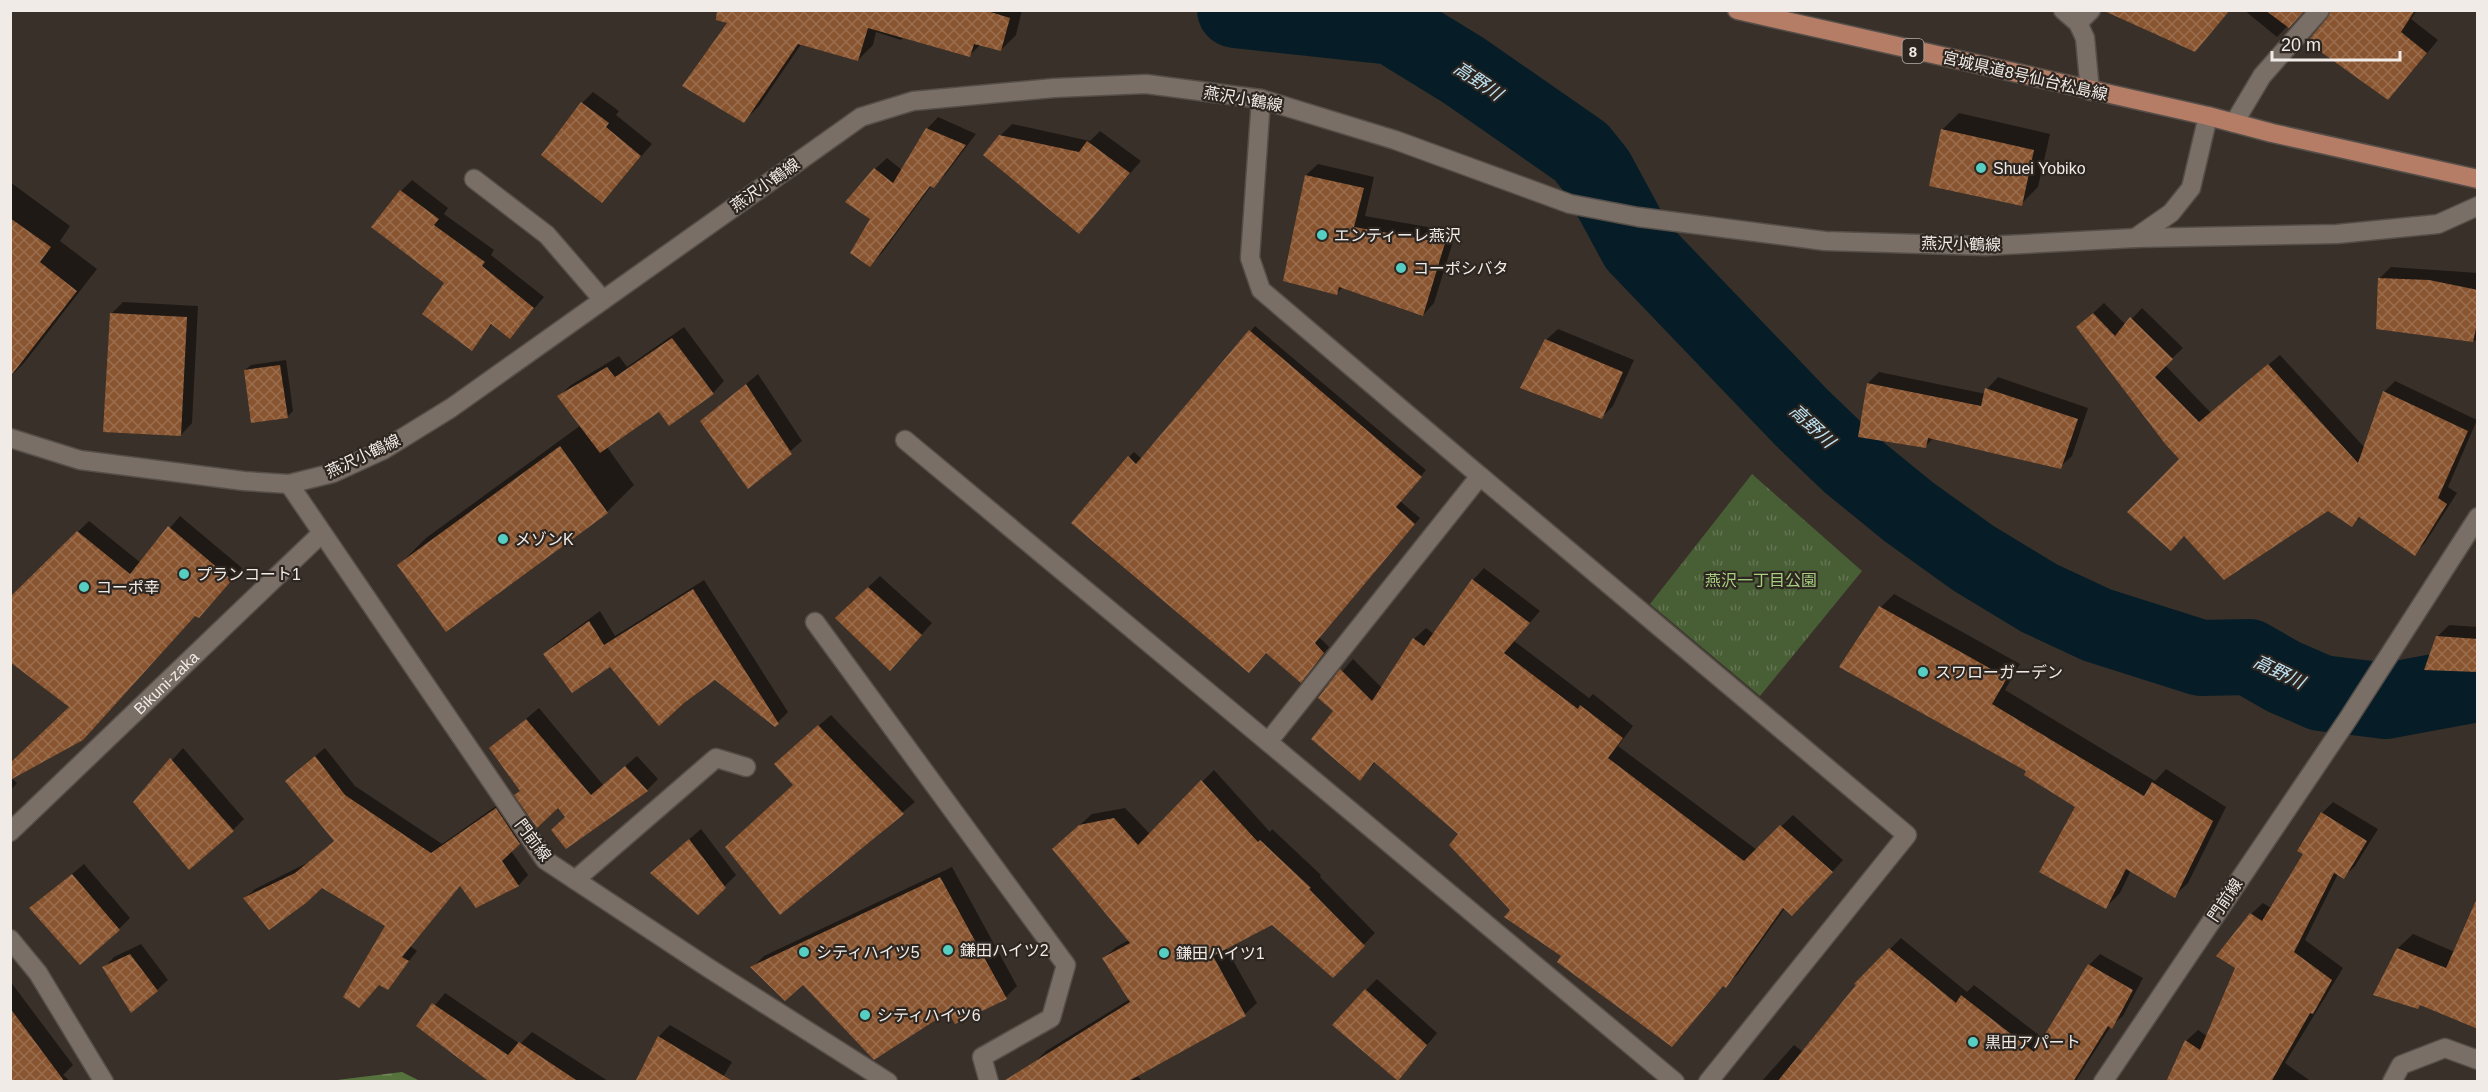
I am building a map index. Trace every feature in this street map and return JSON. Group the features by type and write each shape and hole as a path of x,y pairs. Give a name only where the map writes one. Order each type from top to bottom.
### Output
{"main road":[{"name":"宮城県道8号仙台松島線","path":"1737,10 2208,116"},
{"name":"8","path":"2208,116 2478,179"}],"street":[{"path":"2063,10 2085,17 2090,91"},
{"path":"2234,123 2262,76 2320,10"},
{"name":"燕沢小鶴線","path":"10,438 80,460 243,481 289,484 333,473 383,450 451,408 861,117 912,101 1054,88 1146,84 1261,99 1395,140 1570,204 1638,217 1825,241 1986,246 2135,238 2360,232 2438,224 2478,206"},
{"path":"1261,99 1250,258 1261,290 1907,835 1708,1082"},
{"path":"2135,238 2170,213 2191,188 2208,116"},
{"path":"474,179 547,235 603,300"},
{"path":"905,440 1675,1082"},
{"path":"1268,742 1480,476"},
{"name":"門前線","path":"289,484 545,860 707,967 888,1082"},
{"name":"門前線","path":"2103,1082 2348,719 2478,517"},
{"name":"Bikuni-zaka","path":"10,832 322,533"},
{"path":"815,622 1066,964 1050,1018 982,1057 989,1082"},
{"path":"575,880 716,758 746,767"},
{"path":"10,939 38,973 104,1082"},
{"path":"2392,1082 2401,1065 2445,1048 2478,1060"}],"green space":[{"name":"燕沢一丁目公園","path":"1752,474 1862,571 1760,696 1650,604"},
{"path":"402,1072 420,1081 329,1081"}],"building":[{"path":"717,10 984,10 1010,18 1001,51 974,44 970,57 868,28 858,61 798,44 744,123 682,86 727,23 716,20"},
{"path":"2102,10 2230,10 2195,52"},
{"path":"2265,10 2305,10 2289,28"},
{"path":"2331,10 2415,10 2401,32 2427,53 2388,100 2307,42"},
{"path":"581,102 609,123 606,127 641,156 602,203 541,155"},
{"path":"926,128 966,145 934,188 930,186 870,267 850,253 870,219 845,202 874,168 893,183"},
{"name":"Shuei Yobiko","path":"1941,129 2034,150 2022,206 1929,186"},
{"path":"999,135 1079,152 1087,141 1130,173 1079,234 983,155"},
{"path":"1305,175 1364,188 1354,227 1445,243 1423,316 1339,287 1337,295 1283,281"},
{"path":"400,190 439,219 434,225 485,262 482,266 534,308 510,339 491,324 472,351 422,314 444,283 371,227"},
{"path":"10,218 51,247 40,262 77,291 10,377"},
{"path":"2378,278 2429,280 2478,290 2478,319 2473,342 2376,329"},
{"path":"110,313 187,317 181,436 103,432"},
{"path":"2093,313 2115,336 2130,317 2173,359 2155,377 2199,422 2268,364 2358,463 2383,391 2468,431 2438,498 2447,504 2415,556 2359,517 2352,527 2328,511 2224,580 2184,536 2171,551 2127,512 2179,459 2076,327"},
{"path":"1249,330 1422,477 1396,507 1415,524 1315,643 1324,653 1301,683 1266,653 1249,673 1071,523 1128,456 1136,464"},
{"path":"672,338 714,394 669,426 659,412 600,453 557,396 607,367 615,377"},
{"path":"1545,339 1623,372 1602,419 1520,388"},
{"path":"280,365 288,418 251,423 244,370"},
{"path":"1867,383 1981,406 1985,388 2078,419 2061,469 1928,438 1926,448 1858,437"},
{"path":"746,384 792,454 748,489 700,421"},
{"name":"メゾンK","path":"560,446 608,513 446,632 397,565"},
{"path":"168,526 232,580 199,618 195,616 83,740 12,779 10,763 69,707 10,662 10,597 77,531 130,574"},
{"path":"1472,579 1530,623 1504,653 1578,709 1580,705 1623,738 1608,758 1744,861 1780,825 1833,872 1792,916 1783,908 1726,988 1723,986 1672,1047 1557,962 1561,956 1504,917 1510,910 1449,845 1458,834 1374,762 1360,781 1311,739 1333,711 1318,698 1340,669 1372,701 1413,638 1424,646"},
{"path":"868,587 922,635 890,671 835,618"},
{"path":"693,589 779,724 775,727 715,680 684,703 659,726 610,667 572,693 543,654 589,621 604,645"},
{"path":"1879,606 2007,678 1992,704 2144,796 2152,782 2213,821 2175,898 2126,869 2106,909 2039,872 2075,807 2024,775 2026,771 1839,667"},
{"path":"2436,636 2478,639 2478,672 2424,670"},
{"path":"526,719 591,795 625,766 648,791 566,849 551,830 565,817 558,808 537,828 514,795 520,791 489,748"},
{"path":"818,725 904,814 780,915 725,847 793,785 774,764"},
{"path":"315,756 345,795 431,853 496,808 520,844 502,861 519,886 476,908 460,886 402,957 409,961 388,990 379,985 359,1008 343,997 385,926 322,888 306,903 269,930 243,898 295,873 334,841 285,781"},
{"path":"170,758 234,831 189,870 133,802"},
{"path":"1201,780 1258,842 1260,840 1311,888 1309,889 1365,946 1333,978 1272,925 1213,956 1246,1016 1127,1082 1002,1082 1130,1002 1102,958 1130,943 1052,849 1079,825 1114,818 1138,845"},
{"path":"2321,812 2367,841 2344,879 2334,873 2294,952 2332,980 2313,1014 2310,1013 2271,1082 2166,1082 2185,1040 2200,1050 2235,968 2216,956 2250,913 2262,921 2303,854 2297,851"},
{"path":"689,839 726,888 698,915 650,873"},
{"path":"72,874 120,930 80,965 29,908"},
{"path":"940,877 1007,999 955,1024 948,1012 874,1060 803,985 785,1001 750,967"},
{"path":"2478,896 2478,1029 2420,1005 2418,1009 2373,995 2397,948 2446,968"},
{"path":"1889,948 1956,1003 1961,995 2034,1052 2088,964 2133,990 2112,1029 2108,1026 2073,1082 1777,1082 1856,985 1854,984"},
{"path":"130,954 158,991 131,1013 102,967"},
{"path":"1365,989 1427,1045 1398,1081 1332,1025"},
{"path":"432,1003 508,1055 519,1042 579,1082 486,1082 487,1080 416,1026"},
{"path":"10,1008 65,1082 10,1082"},
{"path":"658,1036 734,1082 635,1082"}],"waterway":[{"name":"高野川","path":"1235,10 1393,27 1463,70 1581,152 1597,172 1637,246 1802,418 1850,464 1909,512 1973,558 2039,598 2097,625 2201,658 2249,657 2284,677 2321,693 2386,701 2478,684"}],"place":[{"name":"Shuei Yobiko","path":"1981,168"},
{"name":"エンティーレ燕沢","path":"1322,235"},
{"name":"コーポシバタ","path":"1401,268"},
{"name":"メゾンK","path":"503,539"},
{"name":"プランコート1","path":"184,574"},
{"name":"コーポ幸","path":"84,587"},
{"name":"スワローガーデン","path":"1923,672"},
{"name":"鎌田ハイツ2","path":"948,950"},
{"name":"シティハイツ5","path":"804,952"},
{"name":"鎌田ハイツ1","path":"1164,953"},
{"name":"シティハイツ6","path":"865,1015"},
{"name":"黒田アパート","path":"1973,1042"}]}
